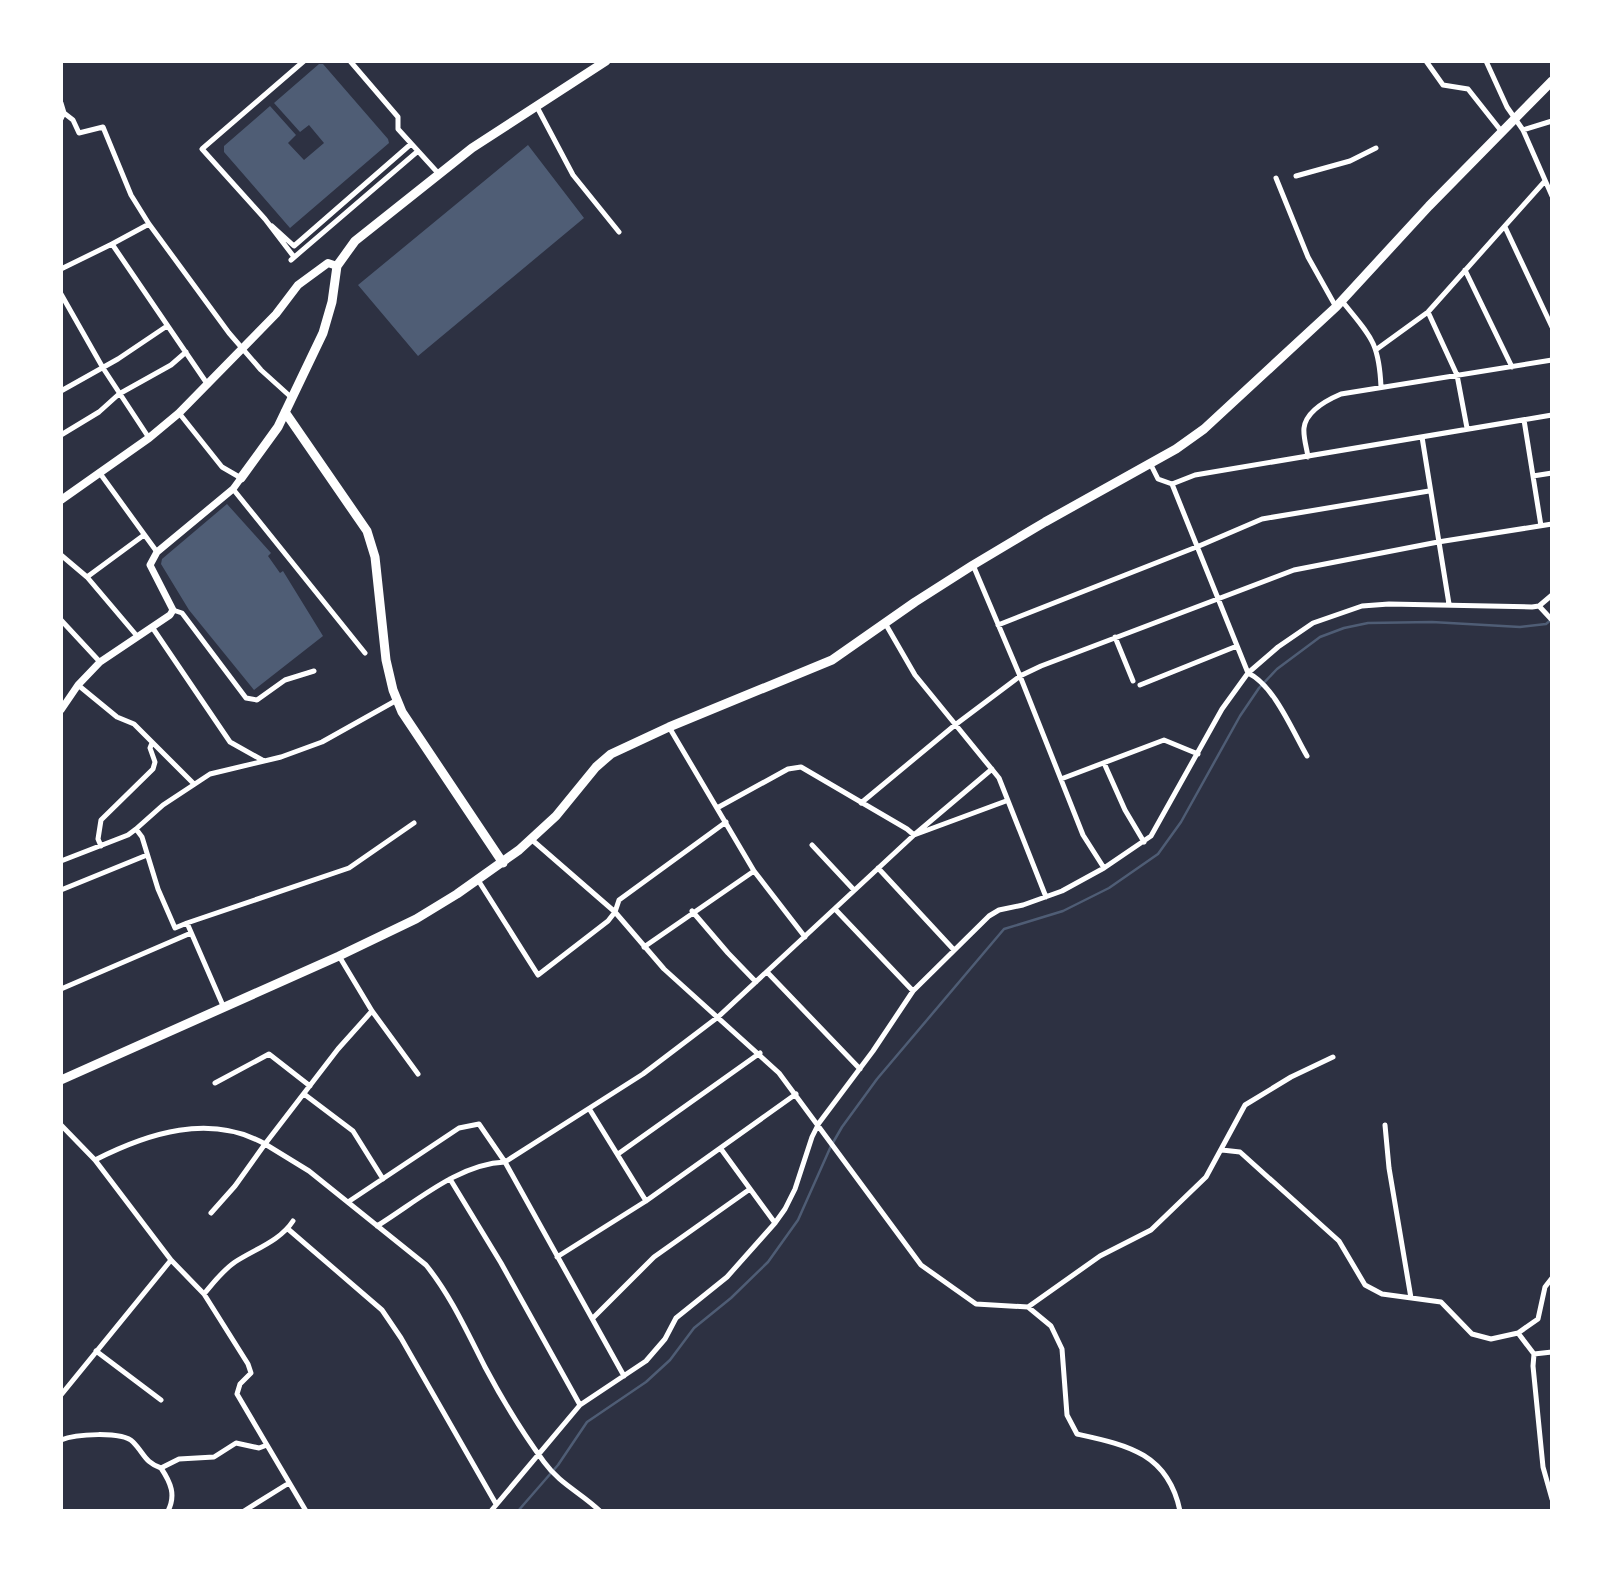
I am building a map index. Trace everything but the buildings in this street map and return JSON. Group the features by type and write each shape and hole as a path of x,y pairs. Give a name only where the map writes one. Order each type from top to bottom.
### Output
{"main road":[{"path":"241,478 278,427 292,398 323,333 332,302 337,266 355,240 472,148 606,61"},
{"path":"61,1080 416,919 503,863 564,806 604,758 670,727 832,660 973,565 1045,522 1151,465 1204,429 1339,304 1429,206 1552,81"},
{"path":"63,495 149,438 179,413 243,350 298,285 328,263 337,266"},
{"path":"285,412 367,531 375,557 386,660 397,700 435,764 503,863"}],"street":[{"path":"304,61 202,149 265,219 294,246 411,144"},
{"path":"350,61 398,117 398,129 438,173"},
{"path":"1426,61 1443,85 1468,89 1502,132"},
{"path":"1486,61 1507,107 1517,117 1552,196"},
{"path":"61,103 62,116 73,120 79,133 103,127 131,195 149,224 243,350 292,398"},
{"path":"537,107 573,175 619,232"},
{"path":"1523,130 1552,121"},
{"path":"1296,176 1350,161 1376,148"},
{"path":"265,219 293,258 418,151"},
{"path":"1276,178 1308,257 1339,304 1371,337 1377,349 1381,387"},
{"path":"1377,349 1429,312 1545,181"},
{"path":"61,269 149,224"},
{"path":"1505,227 1552,327"},
{"path":"112,244 208,385"},
{"path":"1465,270 1512,367"},
{"path":"61,294 103,368 149,438"},
{"path":"1429,312 1457,375 1467,428"},
{"path":"61,391 103,368 167,326"},
{"path":"61,435 99,412 119,394 171,365 186,352"},
{"path":"1308,457 1304,429 1320,406 1341,394 1552,360"},
{"path":"179,413 222,467 241,478 233,489 157,552 150,565 173,610 182,613 246,698 257,700 285,680 314,671"},
{"path":"1151,465 1158,479 1172,484 1195,475 1552,415"},
{"path":"1524,420 1541,526"},
{"path":"1422,437 1449,604"},
{"path":"99,472 157,552"},
{"path":"1533,476 1552,472"},
{"path":"1172,484 1248,673 1267,687 1307,756"},
{"path":"233,489 365,653"},
{"path":"998,625 1262,519 1429,491"},
{"path":"861,803 955,725 1020,676 1115,637 1293,570 1438,542 1552,524"},
{"path":"87,577 144,535"},
{"path":"62,557 87,577 137,636"},
{"path":"973,565 1083,835 1104,868"},
{"path":"1539,606 1552,594"},
{"path":"491,1511 580,1405 646,1361 665,1339 676,1318 727,1277 775,1223 795,1189 819,1123 860,1069 912,991 989,916 999,910 1062,891 1144,842 1160,821 1222,709 1248,673 1278,647 1324,617 1362,606 1539,606 1552,620"},
{"path":"61,710 78,685 100,662 163,621 173,610"},
{"path":"61,620 100,662"},
{"path":"885,622 915,675 999,778 1046,897"},
{"path":"152,627 200,694 230,742 264,761"},
{"path":"1115,637 1132,681"},
{"path":"1140,685 1237,646"},
{"path":"78,685 117,717 134,724 194,784"},
{"path":"61,861 128,835 153,813 194,784 218,772 264,761 322,742 397,700"},
{"path":"670,727 754,871 805,937"},
{"path":"1061,779 1164,740 1198,754"},
{"path":"101,846 97,839 101,820 153,769 155,762 150,748 152,743"},
{"path":"1104,763 1125,810 1144,842"},
{"path":"717,808 788,769 801,767 914,835"},
{"path":"377,1226 450,1179 491,1162 505,1161 590,1110 643,1074 718,1017 853,890 992,769"},
{"path":"914,835 1006,801"},
{"path":"478,880 538,975 608,921 619,900 726,822"},
{"path":"136,829 142,837 158,889 175,928 349,868 414,823"},
{"path":"531,839 615,912 664,970 760,1053 819,1123 920,1265 976,1304 1028,1307 1051,1326 1062,1349 1067,1415 1077,1434 1117,1443 1147,1456 1160,1466 1177,1497 1180,1511"},
{"path":"812,845 853,890"},
{"path":"61,890 148,855"},
{"path":"878,868 954,950"},
{"path":"644,947 692,911 754,871"},
{"path":"835,909 912,991"},
{"path":"692,911 756,982"},
{"path":"187,923 224,1008"},
{"path":"61,989 191,933"},
{"path":"339,956 372,1011 418,1074"},
{"path":"767,972 860,1069"},
{"path":"211,1213 338,1049 372,1011"},
{"path":"618,1154 760,1053"},
{"path":"215,1083 270,1054 310,1086"},
{"path":"1028,1307 1100,1256 1151,1230 1206,1177 1245,1105 1291,1077 1333,1057"},
{"path":"303,1094 352,1130 383,1179"},
{"path":"557,1257 646,1201 796,1094"},
{"path":"590,1110 646,1201"},
{"path":"348,1202 459,1128 479,1124 505,1161 624,1376"},
{"path":"61,1125 95,1160 171,1260 204,1294 251,1373 240,1384 237,1394 306,1511"},
{"path":"1385,1125 1389,1168 1411,1298"},
{"path":"95,1160 148,1137 190,1128 227,1130 252,1137 309,1171 426,1265 466,1326 486,1368 545,1463 568,1488 579,1492 600,1511"},
{"path":"721,1149 775,1223"},
{"path":"1222,1150 1240,1153 1339,1241 1364,1285 1382,1294 1441,1302 1472,1334 1491,1339 1518,1333 1538,1319 1545,1287 1552,1278"},
{"path":"450,1179 501,1263 580,1405"},
{"path":"593,1318 654,1257 750,1189"},
{"path":"204,1294 222,1271 288,1229 293,1221"},
{"path":"288,1229 382,1310 401,1338 496,1504"},
{"path":"61,1395 171,1260"},
{"path":"1518,1333 1534,1354 1543,1467 1552,1499"},
{"path":"96,1351 161,1400"},
{"path":"1534,1354 1552,1352"},
{"path":"61,1440 69,1436 119,1435 131,1440 151,1465 162,1468 178,1459 214,1457 236,1443 259,1448 267,1445"},
{"path":"162,1468 172,1488 173,1500 168,1511"},
{"path":"244,1511 289,1483"}],"water":[{"path":"319,64 323,64 389,143 290,228 224,152 224,146 270,106 296,135 288,143 304,160 324,143 309,125 300,132 274,103"},
{"path":"528,145 584,218 418,356 358,285"},
{"path":"227,504 271,553 268,556 280,573 283,571 323,636 254,690 189,610 161,564 162,559"}],"waterway":[{"path":"518,1511 558,1465 587,1422 646,1382 670,1360 694,1328 731,1298 768,1262 798,1220 842,1127 877,1079 1004,929 1063,911 1109,888 1158,854 1181,822 1240,716 1259,688 1277,669 1320,637 1368,623 1432,622 1520,627 1546,624 1552,619"}]}
